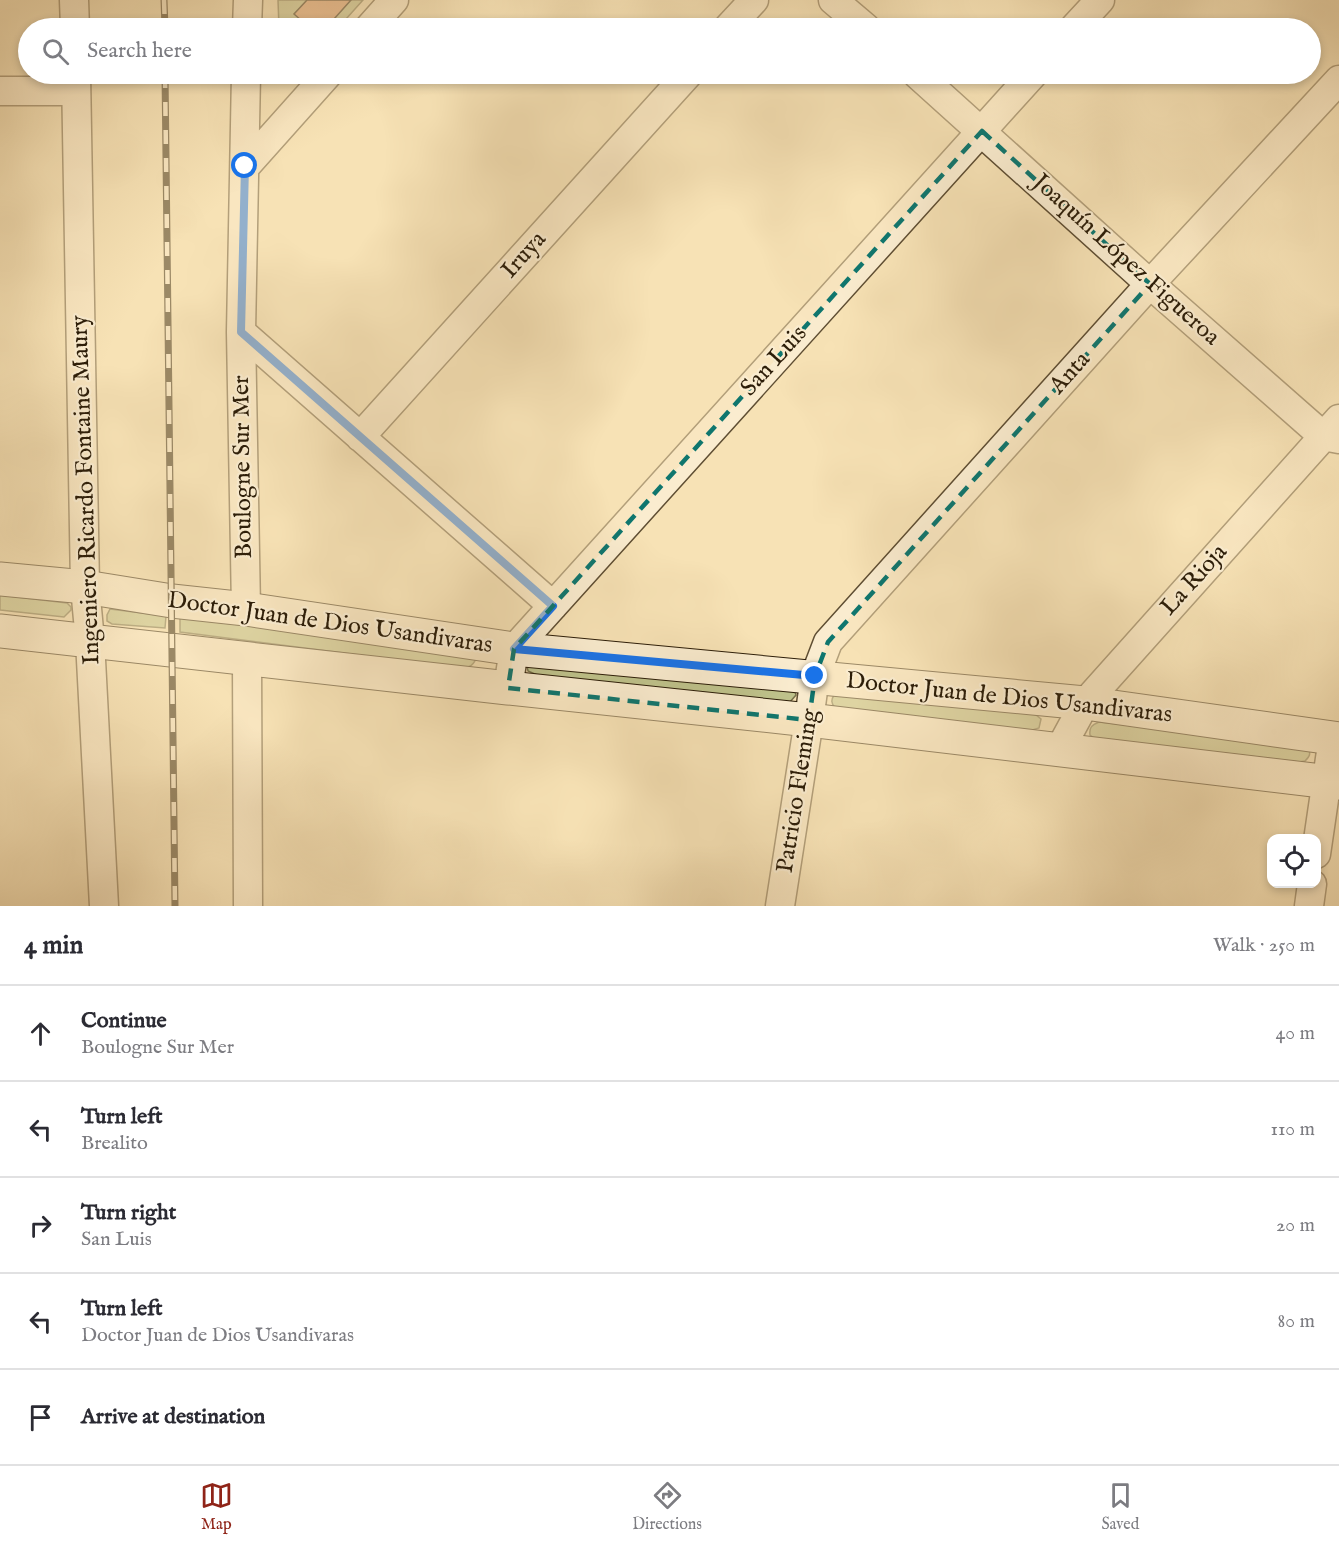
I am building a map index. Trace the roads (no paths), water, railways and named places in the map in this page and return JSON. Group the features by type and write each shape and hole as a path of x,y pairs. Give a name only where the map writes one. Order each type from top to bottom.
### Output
{"main road":[{"name":"Doctor Juan de Dios Usandivaras","path":"0,579 85,587 514,649 1085,703 1336,739"},
{"name":"Doctor Juan de Dios Usandivaras","path":"0,631 809,720 1333,782"}],"street":[{"path":"74,0 75,18"},
{"path":"247,18 248,0"},
{"path":"378,18 394,0"},
{"path":"737,18 754,0"},
{"path":"833,0 854,18"},
{"path":"1083,18 1100,0"},
{"name":"Anta","path":"815,676 828,642 1150,284 1339,80"},
{"path":"0,91 59,84"},
{"name":"Ingeniero Ricardo Fontaine Maury","path":"76,84 85,587 104,906"},
{"name":"Boulogne Sur Mer","path":"246,84 241,332 246,609"},
{"path":"245,166 319,84"},
{"name":"Iruya","path":"360,437 679,84"},
{"name":"Joaquín López Figueroa","path":"928,84 1150,284 1334,431"},
{"name":"San Luis","path":"514,649 1024,84"},
{"path":"241,332 553,606"},
{"name":"La Rioja","path":"1060,749 1085,703 1334,431"},
{"path":"508,688 514,649"},
{"path":"247,659 248,906"},
{"name":"Patricio Fleming","path":"780,906 815,676"},
{"path":"1321,836 1333,782 1336,739"},
{"path":"1309,906 1311,888"}],"railway":[{"path":"164,0 165,18"},
{"path":"165,84 175,906"}]}
